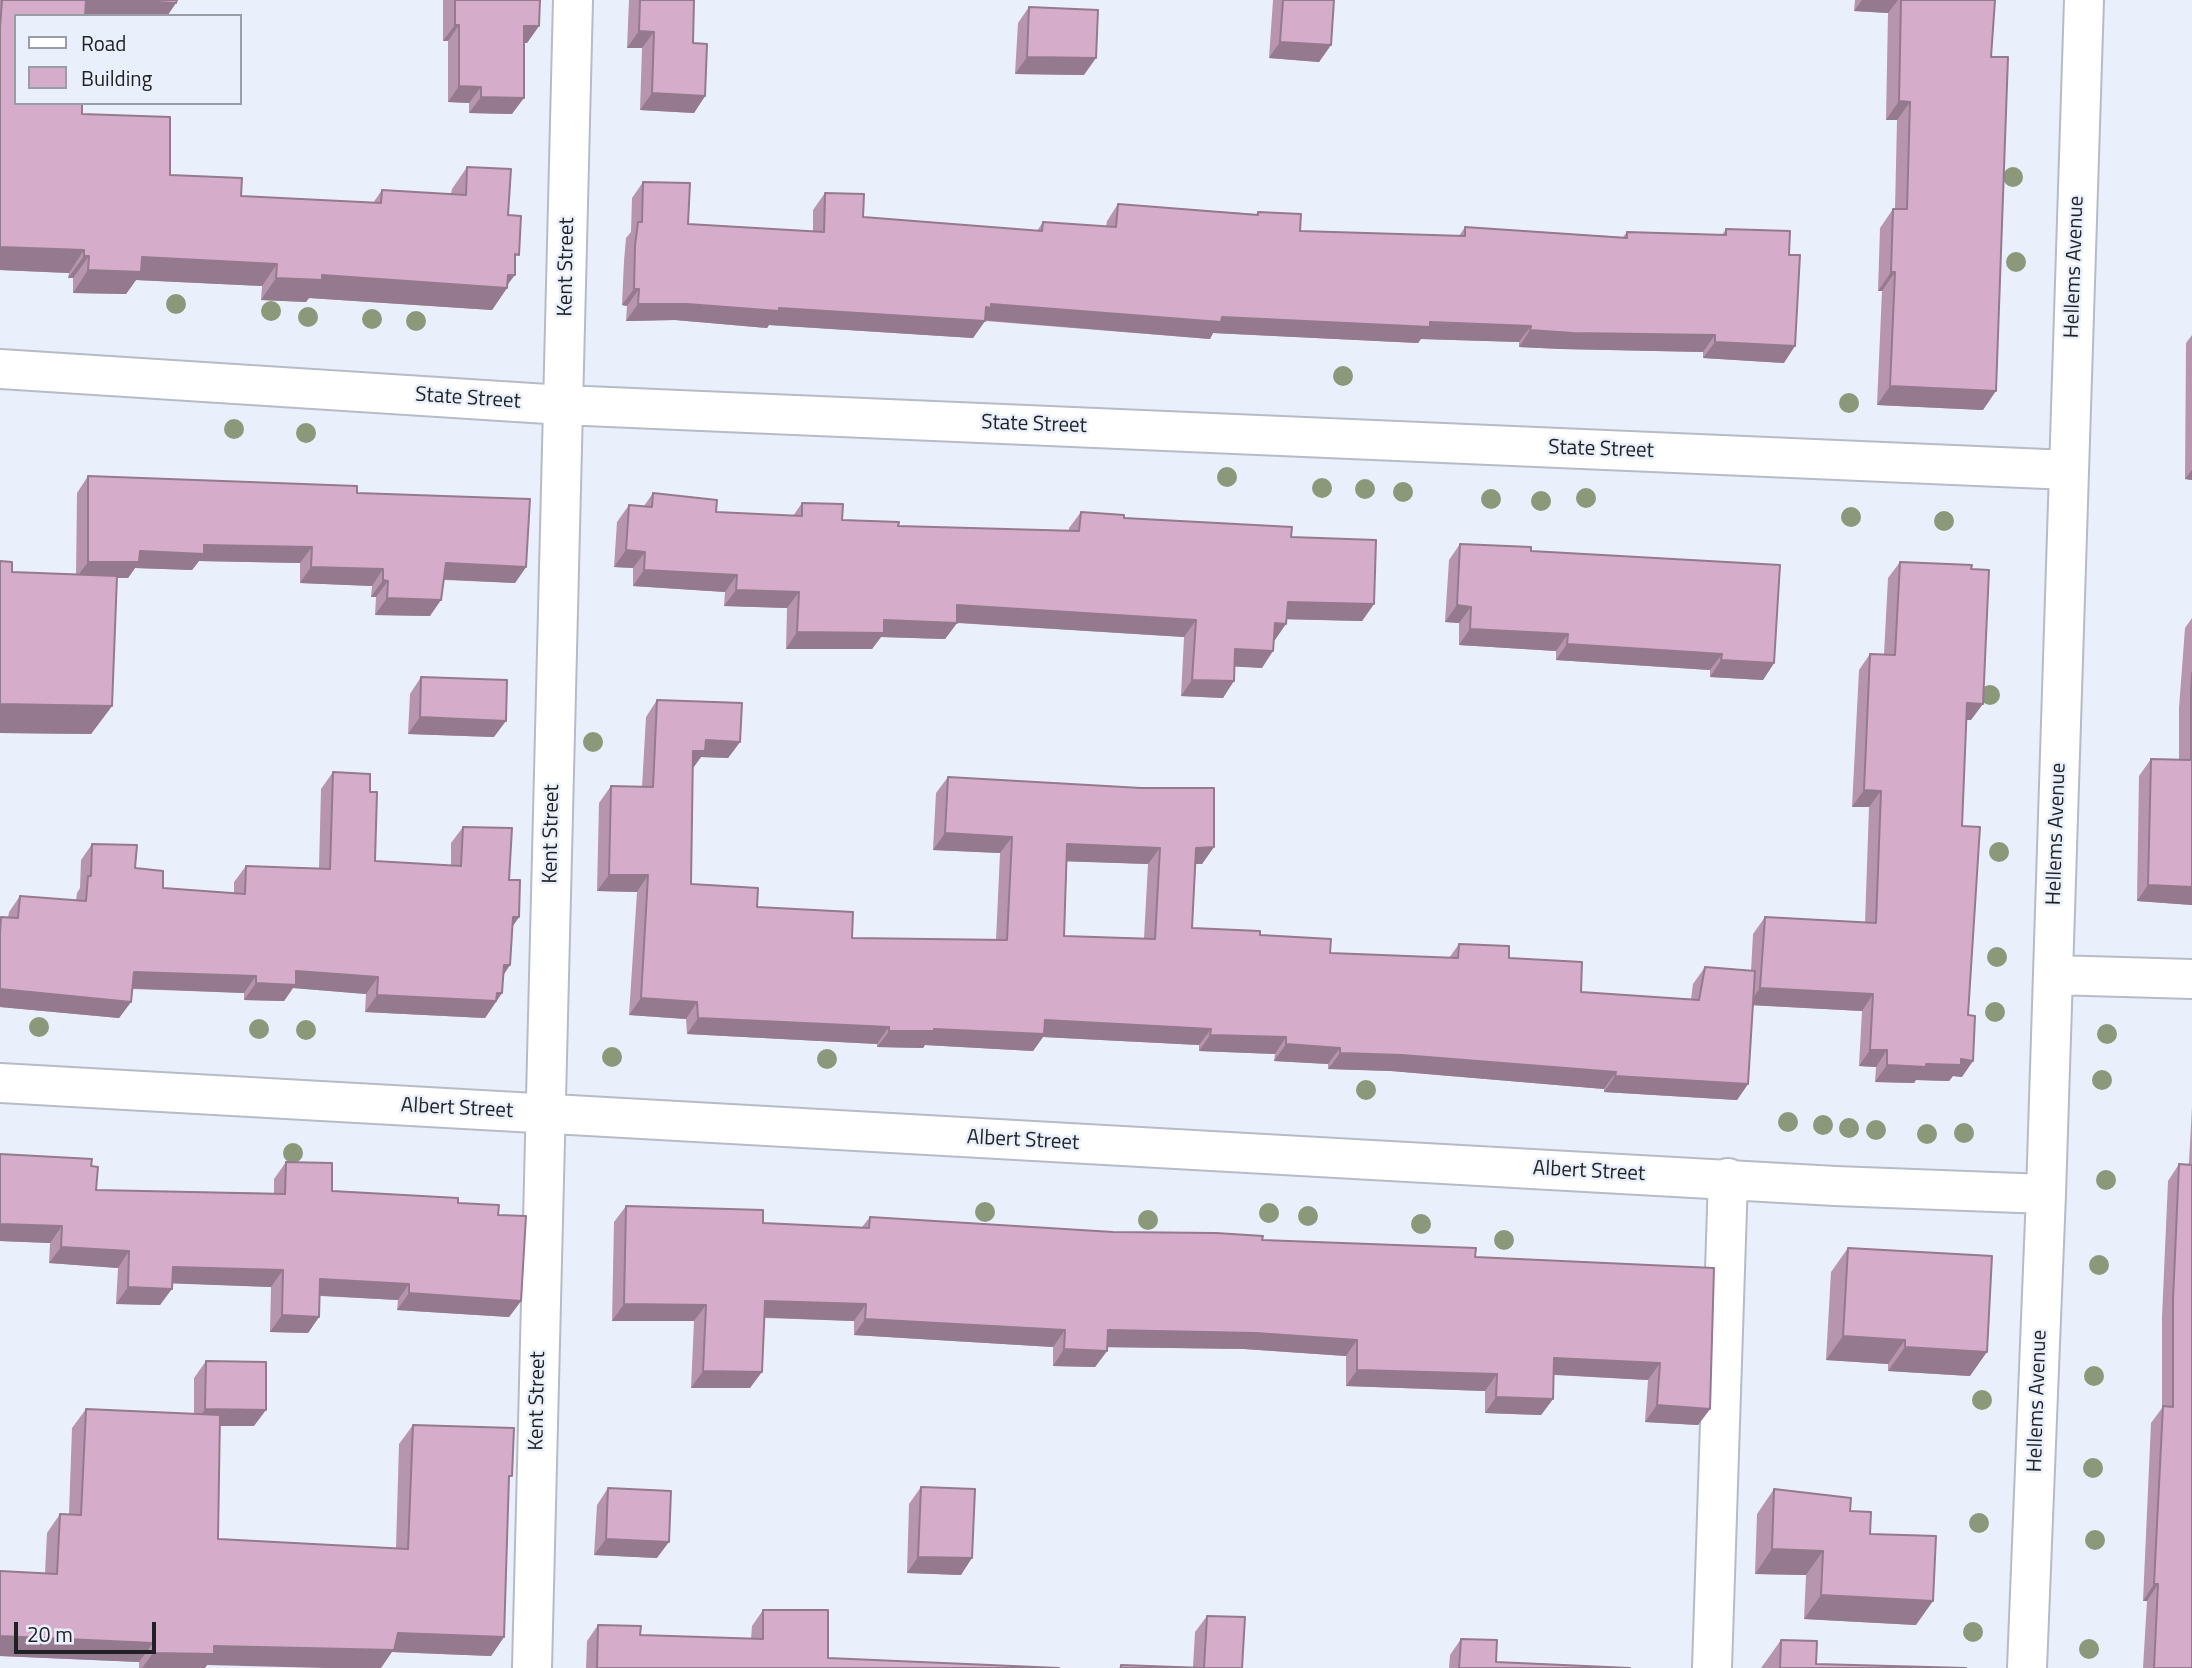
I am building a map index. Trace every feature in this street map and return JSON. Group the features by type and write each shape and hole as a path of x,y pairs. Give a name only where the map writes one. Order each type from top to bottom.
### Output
{"street":[{"name":"Kent Street","path":"531,1668 573,0"},
{"name":"Hellems Avenue","path":"2027,1668 2046,1194 2084,0"},
{"name":"State Street","path":"0,369 563,405 2069,470"},
{"path":"2053,975 2192,979"},
{"name":"Albert Street","path":"0,1083 2046,1194"},
{"path":"1712,1668 1728,1178"}],"building":[{"path":"2,0 86,0 85,14 14,14 14,105 82,105 82,114 170,117 170,175 242,178 241,196 381,203 382,190 466,195 467,167 511,169 508,215 521,216 519,255 515,254 515,275 508,275 507,288 322,275 322,280 276,278 277,264 142,257 141,272 88,270 89,256 84,256 84,250 0,247"},
{"path":"120,0 177,0 176,3"},
{"path":"455,0 540,0 539,26 524,26 524,98 481,97 481,87 459,86 459,25 455,25"},
{"path":"640,0 694,0 693,43 707,44 705,96 652,93 654,32 639,31"},
{"path":"1283,0 1334,0 1331,45 1280,42"},
{"path":"1901,0 1995,0 1991,57 2008,57 1996,391 1890,386 1895,272 1891,272 1893,209 1907,209 1910,102 1899,101"},
{"path":"1029,7 1098,10 1096,58 1027,57"},
{"path":"643,182 690,183 688,224 824,232 825,193 864,194 863,217 1042,231 1043,222 1116,227 1118,204 1258,215 1258,212 1301,214 1300,231 1465,236 1465,227 1627,238 1627,232 1726,235 1726,229 1790,231 1789,255 1800,255 1795,346 1715,342 1715,335 1573,333 1530,330 1531,326 1430,322 1430,327 1222,317 1221,322 991,304 991,308 986,307 985,321 779,308 779,311 687,304 638,304 639,289 634,289 635,245 638,222 642,222"},
{"path":"88,476 357,486 357,493 530,499 526,567 446,563 441,600 387,598 388,581 383,580 383,569 311,567 312,547 204,545 204,554 140,551 139,562 88,562"},
{"path":"653,493 717,500 716,512 802,516 802,503 843,504 842,520 899,522 898,526 1079,531 1081,512 1124,515 1124,518 1292,527 1291,537 1376,540 1374,604 1288,602 1286,624 1275,623 1273,651 1235,649 1234,681 1192,680 1196,620 957,605 957,623 884,620 884,633 797,632 799,592 736,590 737,575 644,570 645,552 626,550 629,505 652,507"},
{"path":"1460,544 1531,547 1531,551 1780,565 1774,663 1721,660 1722,654 1567,644 1568,634 1470,629 1471,607 1457,605"},
{"path":"0,561 12,562 12,572 117,576 112,706 0,704"},
{"path":"1900,562 1972,565 1971,569 1989,570 1983,704 1967,703 1962,826 1980,827 1968,1015 1975,1016 1973,1061 1961,1059 1961,1065 1887,1065 1887,1050 1870,1050 1873,994 1760,988 1765,917 1876,923 1881,791 1864,790 1870,654 1895,655"},
{"path":"2192,673 2192,887 2148,885 2151,759 2191,760"},
{"path":"421,677 507,680 506,721 420,717"},
{"path":"657,700 742,703 740,742 706,740 705,751 693,751 691,884 758,888 757,907 853,912 852,938 1007,940 1012,837 945,833 948,777 1141,788 1214,788 1214,847 1196,848 1192,928 1260,931 1260,935 1331,939 1330,953 1458,958 1459,944 1509,946 1509,958 1582,962 1581,992 1699,1000 1705,967 1755,971 1748,1084 1615,1076 1616,1072 1402,1055 1340,1053 1340,1048 1286,1044 1286,1037 1210,1035 1211,1029 1045,1020 1044,1034 934,1029 889,1031 889,1027 698,1018 697,1002 641,998 648,875 609,875 611,786 653,787","holes":["1067,844 1160,848 1155,939 1064,936"]},
{"path":"333,772 370,774 370,792 377,792 375,861 461,866 463,827 512,828 509,880 520,880 519,917 513,917 510,965 504,965 502,993 497,993 496,1001 377,995 378,977 296,971 296,985 256,983 256,976 134,972 131,1002 0,989 1,917 18,918 20,896 86,901 88,876 91,876 92,844 137,845 135,868 163,871 163,888 245,894 246,866 330,869"},
{"path":"0,1154 92,1159 91,1166 98,1167 96,1190 285,1194 286,1162 332,1163 332,1191 458,1198 458,1203 499,1205 498,1215 526,1216 521,1301 409,1293 409,1284 320,1279 319,1317 282,1315 283,1270 173,1267 172,1289 128,1287 129,1251 61,1247 62,1226 0,1224"},
{"path":"2179,1164 2192,1165 2192,1668 2154,1668 2158,1584 2154,1584 2163,1406 2173,1407 2173,1300"},
{"path":"626,1206 763,1210 763,1223 869,1228 870,1217 1113,1232 1216,1233 1263,1236 1262,1240 1476,1248 1475,1257 1714,1268 1710,1409 1657,1405 1660,1363 1554,1358 1553,1399 1496,1397 1497,1374 1357,1370 1357,1340 1256,1333 1108,1330 1107,1351 1064,1349 1065,1330 865,1319 866,1304 765,1301 762,1372 703,1371 706,1305 624,1304"},
{"path":"1848,1248 1992,1256 1987,1352 1905,1347 1905,1340 1843,1336"},
{"path":"206,1361 266,1362 266,1410 205,1409"},
{"path":"86,1409 220,1415 218,1539 408,1549 413,1425 514,1428 512,1476 509,1476 504,1637 398,1633 394,1650 214,1646 214,1654 153,1653 153,1643 0,1636 0,1571 57,1574 60,1514 81,1515"},
{"path":"921,1487 975,1489 972,1558 918,1557"},
{"path":"608,1488 671,1491 669,1542 606,1539"},
{"path":"1774,1489 1851,1498 1850,1511 1871,1512 1870,1534 1936,1536 1933,1601 1821,1595 1823,1551 1772,1549"},
{"path":"763,1610 828,1610 828,1658 1059,1668 597,1668 598,1625 641,1626 640,1635 763,1639"},
{"path":"1207,1616 1245,1617 1242,1668 1204,1668"},
{"path":"1461,1639 1497,1640 1496,1662 1630,1668 1459,1668"},
{"path":"1781,1640 1817,1641 1816,1664 1966,1668 1780,1668"},
{"path":"1121,1665 1204,1668 1121,1668"}]}
